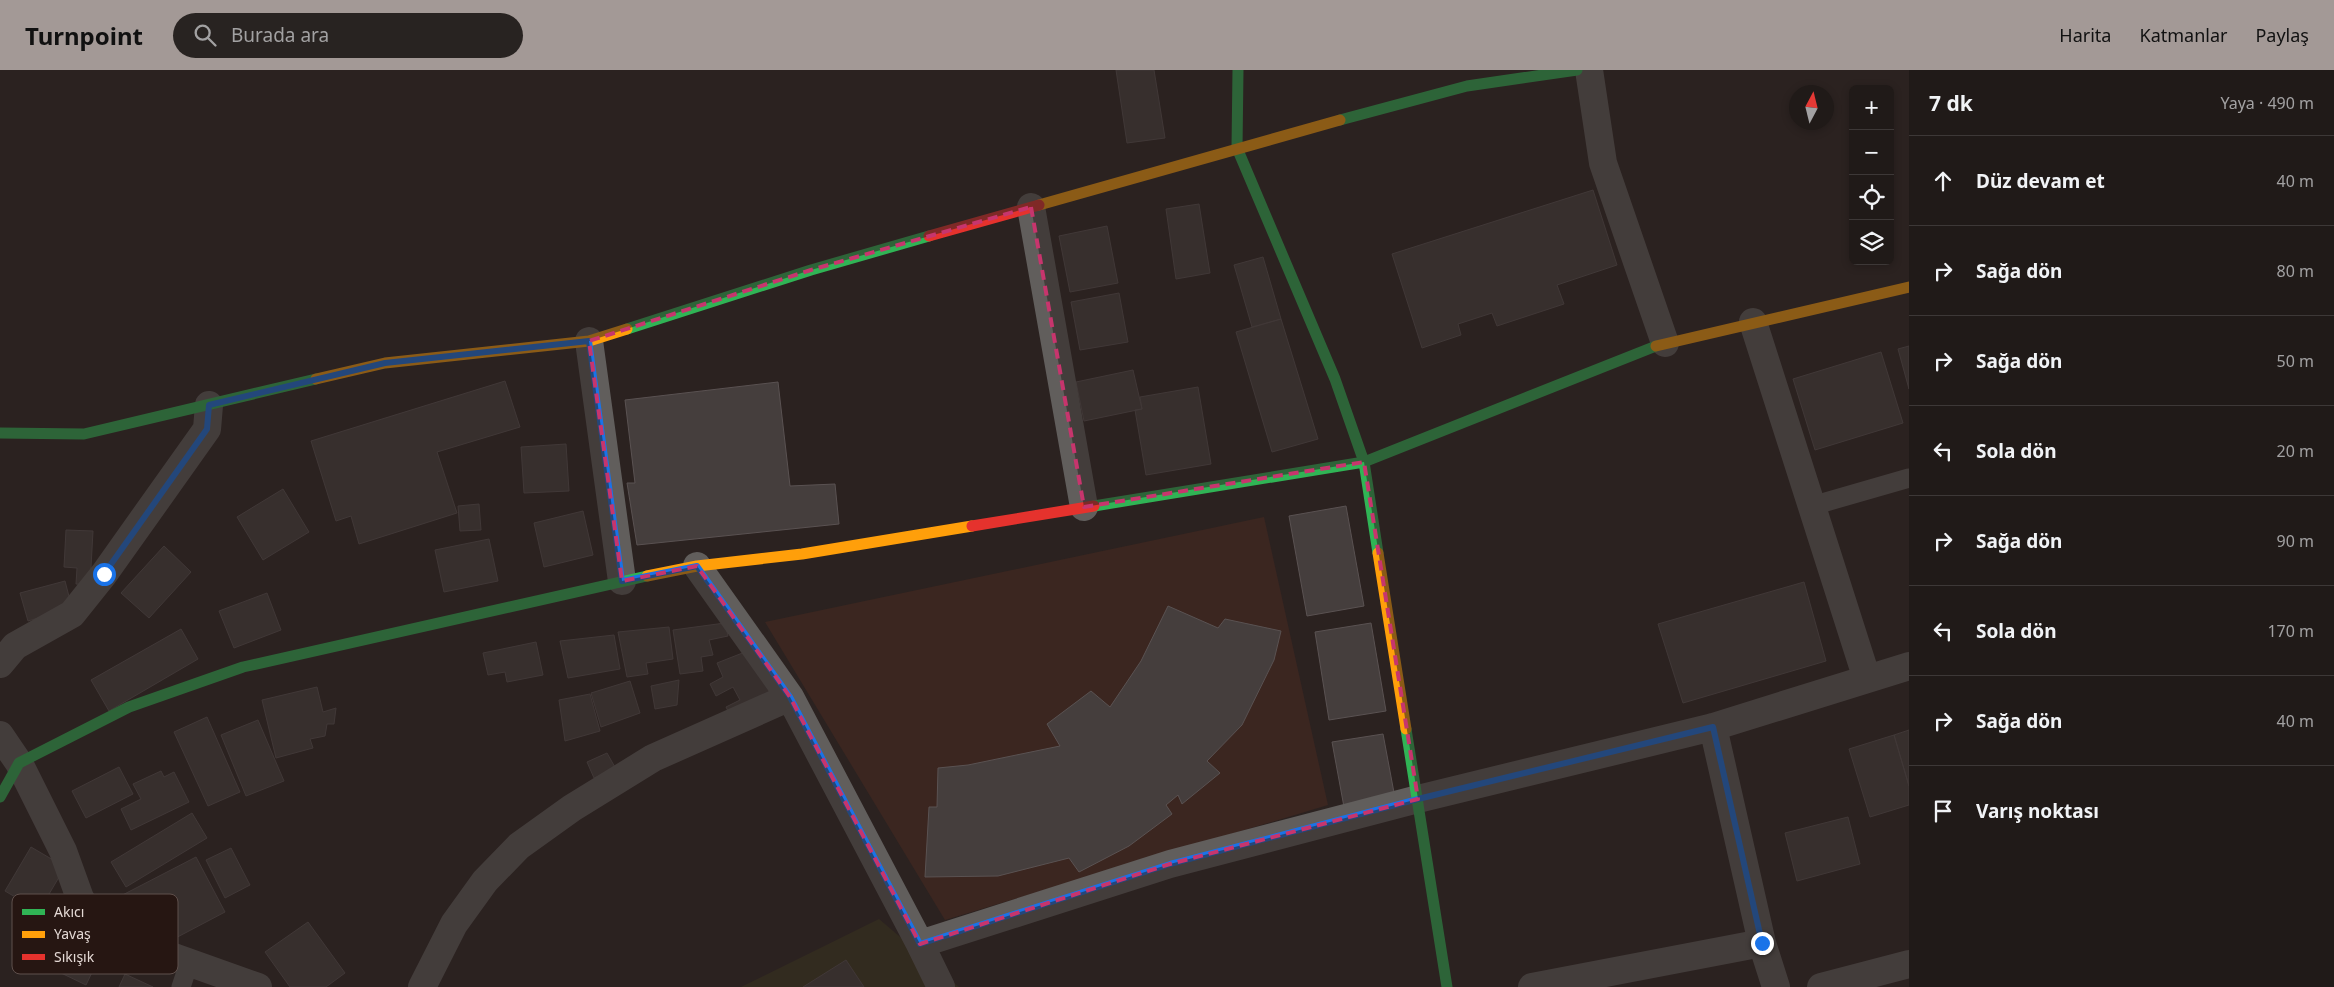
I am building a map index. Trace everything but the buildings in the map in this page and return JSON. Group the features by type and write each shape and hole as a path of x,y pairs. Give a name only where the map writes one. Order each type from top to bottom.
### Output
{"street":[{"path":"1238,70 1237,148 1335,379 1364,462 1447,987"},
{"path":"0,433 84,434 385,363 589,341 812,270 1237,148 1467,86 1577,70"},
{"path":"1589,70 1603,163 1664,343"},
{"path":"1031,207 1084,508"},
{"path":"0,797 19,763 129,707 243,667 622,581 697,566 802,554 1364,462 1634,353 1664,343 1909,288"},
{"path":"1753,322 1867,679"},
{"path":"589,341 622,581"},
{"path":"0,664 15,646 72,614 104,574 207,429 209,405"},
{"path":"697,566 790,697 920,944 940,987"},
{"path":"920,944 1170,864 1418,799 1713,727 1909,666"},
{"path":"422,987 454,924 485,881 519,846 572,808 653,758 790,697"},
{"path":"1713,727 1762,943 1776,987"},
{"path":"0,735 19,763 63,851 79,894"},
{"path":"1532,987 1762,943"},
{"path":"1822,987 1909,964"},
{"path":"185,975 258,987"}],"lane":[{"path":"1812,506 1909,478"}],"highlighted area":[{"path":"1031,207 1084,507 1364,462 1418,799 1170,864 920,944 790,697 697,566 622,581 589,341 811,270"}],"shaded area":[{"path":"1264,517 1328,805 945,920 765,622"},
{"path":"879,919 959,987 741,987"}],"traffic: fast":[{"path":"1238,70 1237,148 1335,379 1364,462 1378,553"},
{"path":"1340,120 1467,86 1577,70"},
{"path":"627,329 811,270 929,236"},
{"path":"1094,506 1364,462 1656,346"},
{"path":"0,433 84,434 316,379"},
{"path":"0,797 19,763 129,707 243,667 647,576"},
{"path":"1406,729 1447,987"}],"traffic: slow":[{"path":"1039,205 1340,120"},
{"path":"1656,346 1909,287"},
{"path":"316,379 385,363 589,341 627,329"},
{"path":"647,576 697,566 802,554 972,526"},
{"path":"1378,553 1406,729"}],"traffic: jam":[{"path":"929,236 1039,205"},
{"path":"972,526 1094,506"}],"route":[{"path":"104,574 207,429 209,405 385,363 589,341 622,581 697,566 719,600 790,697 920,944 1170,864 1418,799 1713,727 1762,943"}]}
